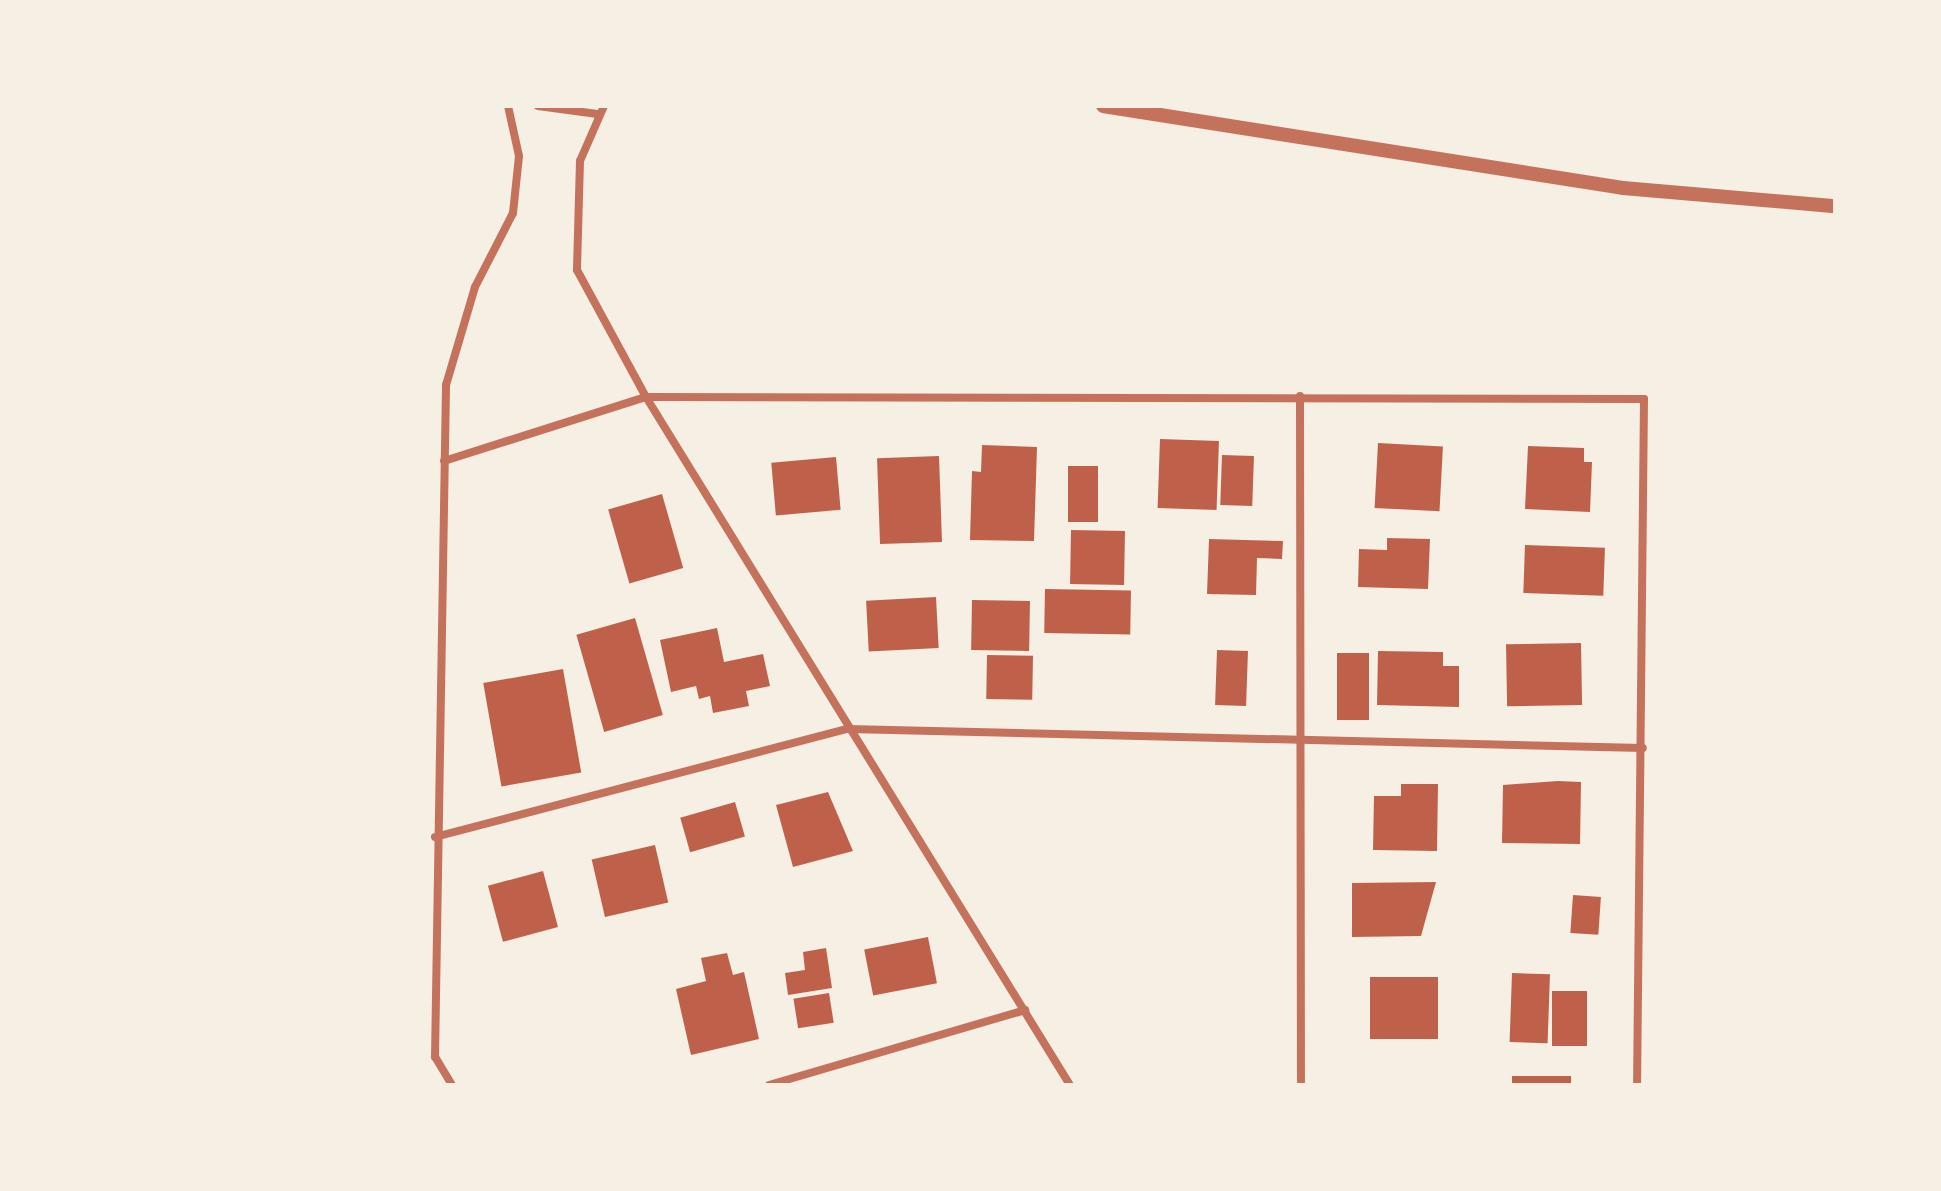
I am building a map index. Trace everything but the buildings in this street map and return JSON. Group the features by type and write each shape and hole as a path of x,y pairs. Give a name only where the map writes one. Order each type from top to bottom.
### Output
{"street":[{"path":"452,1085 435,1057 435,837 446,385 475,287 513,213 519,156 508,106"},
{"path":"538,106 601,110 580,161 577,270 646,397 1070,1085"},
{"path":"1103,106 1623,188 1835,206"},
{"path":"1300,396 1304,740 1301,1085"},
{"path":"444,461 646,397 1644,399 1643,748 1637,1085"},
{"path":"435,837 848,729 1643,748"},
{"path":"769,1085 1025,1010"}]}
